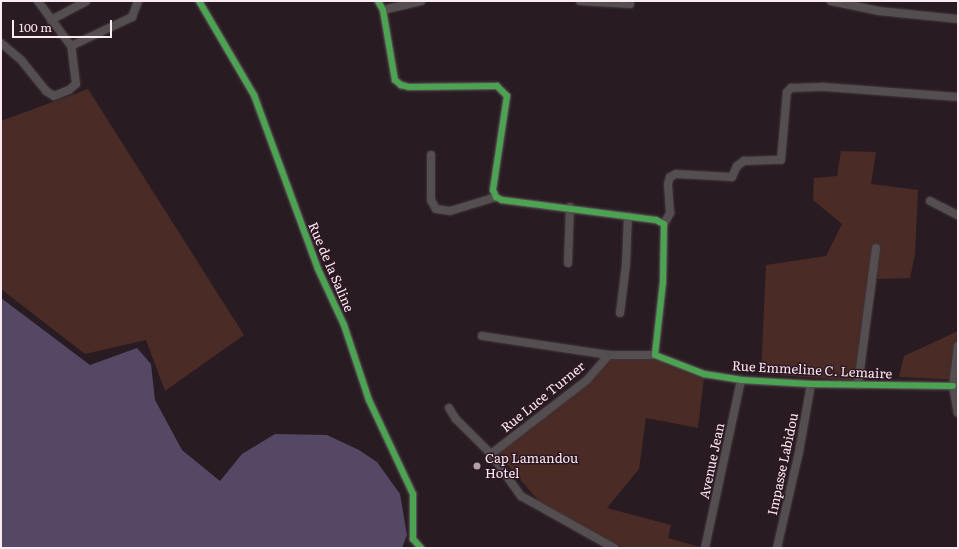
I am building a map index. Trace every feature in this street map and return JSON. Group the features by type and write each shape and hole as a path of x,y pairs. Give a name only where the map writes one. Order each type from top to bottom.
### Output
{"street":[{"path":"1,43 21,60 46,91 54,96 70,90 76,84 71,46 38,1"},
{"path":"51,20 86,1"},
{"path":"71,46 132,17 138,1"},
{"name":"Rue de la Saline","path":"199,1 254,95 318,269 344,325 369,400 413,494 413,539 422,548"},
{"path":"378,1 383,10 395,80 401,85 409,88 497,86 507,96 493,190 496,197 502,200 656,220 664,224"},
{"path":"383,10 421,1"},
{"path":"580,1 630,4 630,1"},
{"path":"831,1 879,11 958,18"},
{"path":"482,336 609,355 655,355 663,282 664,224 670,213 668,184 670,177 676,174 732,177 737,166 744,161 781,160 787,92 791,88 825,88 958,97"},
{"path":"431,155 431,200 436,209 450,211 496,197"},
{"path":"930,201 958,215"},
{"path":"568,263 570,208"},
{"path":"620,313 626,265 628,216"},
{"path":"858,385 876,248"},
{"path":"958,346 953,386 958,413"},
{"name":"Rue Luce Turner","path":"491,454 587,380 609,355"},
{"name":"Rue Emmeline C. Lemaire","path":"655,355 704,374 741,380 811,384 953,386"},
{"name":"Avenue Jean","path":"705,548 741,380"},
{"name":"Impasse Labidou","path":"777,548 799,452 811,384"},
{"path":"449,408 456,419 491,454 521,496 614,548"}],"shaded area":[{"path":"88,89 244,335 165,391 146,340 85,354 1,289 1,121"},
{"path":"841,151 876,152 871,184 918,190 915,254 910,278 877,279 862,381 761,374 766,265 826,256 842,224 813,200 814,178 837,176"},
{"path":"1,298 90,365 137,348 151,364 155,400 182,450 220,481 242,454 275,434 327,435 359,450 377,462 400,494 407,535 402,548 1,548"},
{"path":"958,331 958,380 899,377 904,356"},
{"path":"611,357 661,359 704,378 698,428 646,418 639,469 607,508 671,525 668,538 703,548 620,548 539,501 497,453"}],"cycle path":[{"path":"199,1 254,95 318,269 344,325 369,400 413,494 413,539 421,548"},
{"path":"378,1 383,10 395,80 401,85 409,87 497,86 507,96 493,190 496,197 502,200 656,220 664,224 663,282 655,355 704,374 741,380 811,384 953,386"}],"place":[{"name":"Cap Lamandou Hotel","path":"477,466"}]}
